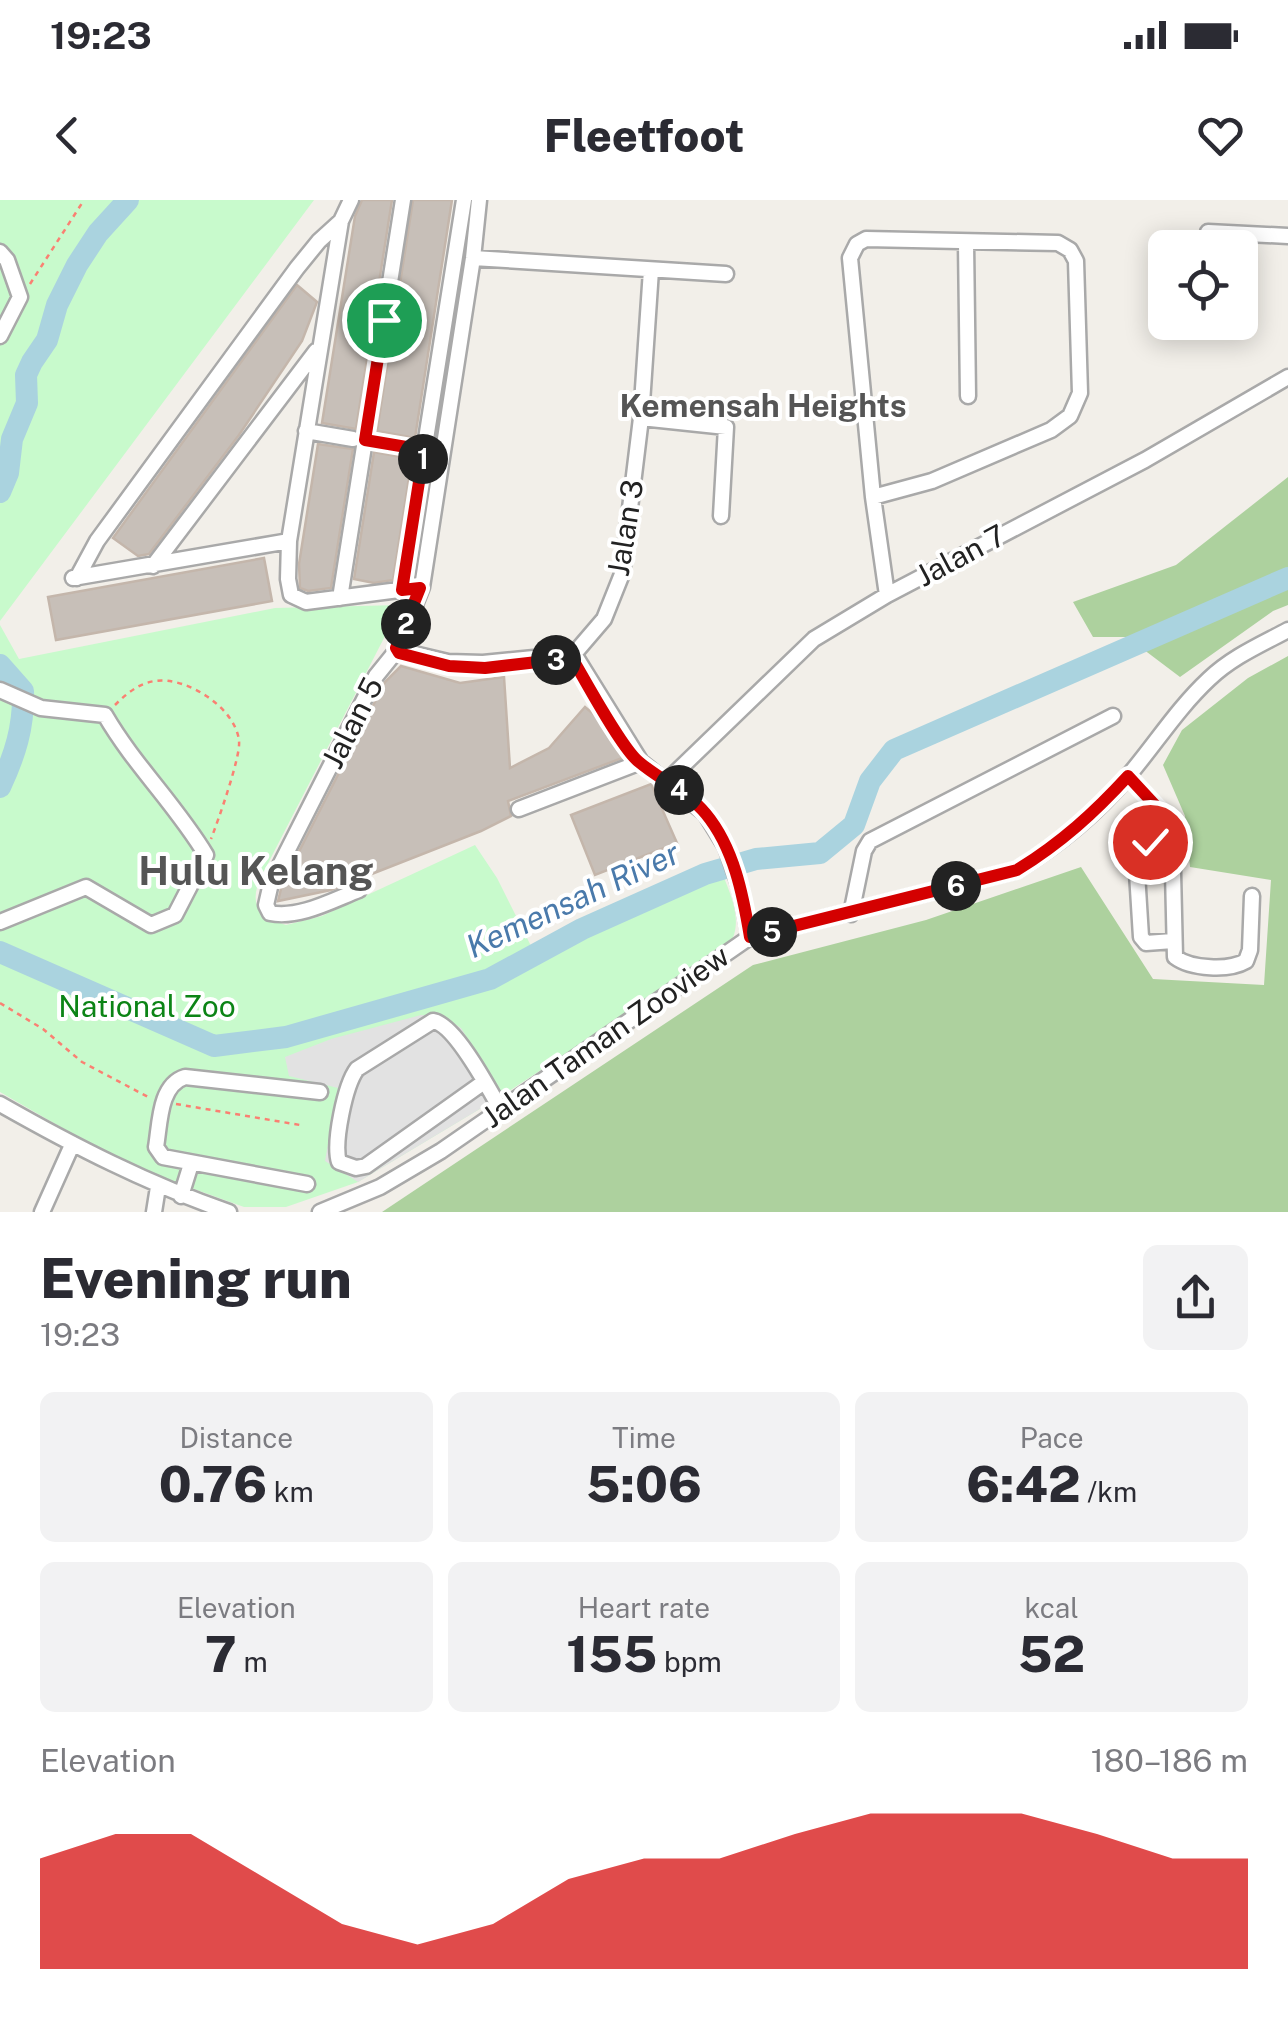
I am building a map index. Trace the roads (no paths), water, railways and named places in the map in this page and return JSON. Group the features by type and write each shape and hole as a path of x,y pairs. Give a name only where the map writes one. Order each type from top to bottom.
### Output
{"street":[{"path":"351,200 342,221 319,347 289,541 288,587 291,595 306,602 422,588"},
{"path":"340,598 359,439 403,200"},
{"path":"402,590 464,200"},
{"name":"Jalan 5","path":"359,890 299,912 270,913 266,905 271,883 376,676 398,650 422,588 480,200"},
{"path":"289,541 73,578 297,268 342,221"},
{"path":"1258,234 1288,236"},
{"path":"873,497 932,481 1051,430 1070,416 1080,393 1076,261 1070,250 1058,243 866,239 857,244 850,258 873,497 888,595"},
{"path":"966,243 968,396"},
{"path":"0,252 7,260 20,297 0,336"},
{"path":"474,258 726,274"},
{"name":"Jalan 3","path":"574,654 604,619 622,574 640,418 651,270"},
{"path":"153,566 319,347"},
{"name":"Jalan 7","path":"668,780 814,639 888,595 1145,460 1288,377"},
{"path":"640,418 726,427 721,516"},
{"path":"306,431 424,450"},
{"name":"Jalan Taman Zooview","path":"320,1212 380,1187 501,1110 750,937 1017,870 1055,847 1089,819 1209,678 1233,659 1288,630"},
{"path":"398,650 448,662 482,664 574,654 641,762 705,813 726,847 740,886 750,937"},
{"path":"0,922 86,887 151,925 175,914 206,855 105,715 41,708 3,692"},
{"path":"851,914 864,851 870,841 1113,716"},
{"path":"519,810 641,762"},
{"path":"1128,776 1166,817 1172,830 1175,957 1185,964 1237,966 1246,962 1252,896"},
{"path":"1172,830 1140,848 1136,857 1140,937 1146,943 1173,941"},
{"path":"484,1082 366,1166 356,1168 338,1162 340,1127 352,1076 433,1021 446,1025 484,1082 501,1110"},
{"path":"307,1184 191,1164 158,1154 164,1106 174,1080 185,1078 320,1092"},
{"path":"0,1104 158,1187 229,1212"},
{"path":"42,1212 72,1145"},
{"path":"181,1196 191,1164"},
{"path":"154,1212 158,1187"}],"waterway":[{"path":"0,492 8,473 12,439 27,403 26,375 47,340 57,305 77,265 98,233 128,200"},
{"name":"Kemensah River","path":"0,952 214,1046 286,1037 490,979 582,929 705,874 756,859 820,853 854,825 870,781 894,750 1288,578"},
{"path":"0,665 23,691 18,740 0,787"}],"district":[{"name":"Kemensah Heights","path":"763,406"},
{"name":"Hulu Kelang","path":"256,871"}],"park label":[{"name":"National Zoo","path":"147,1007"}]}
